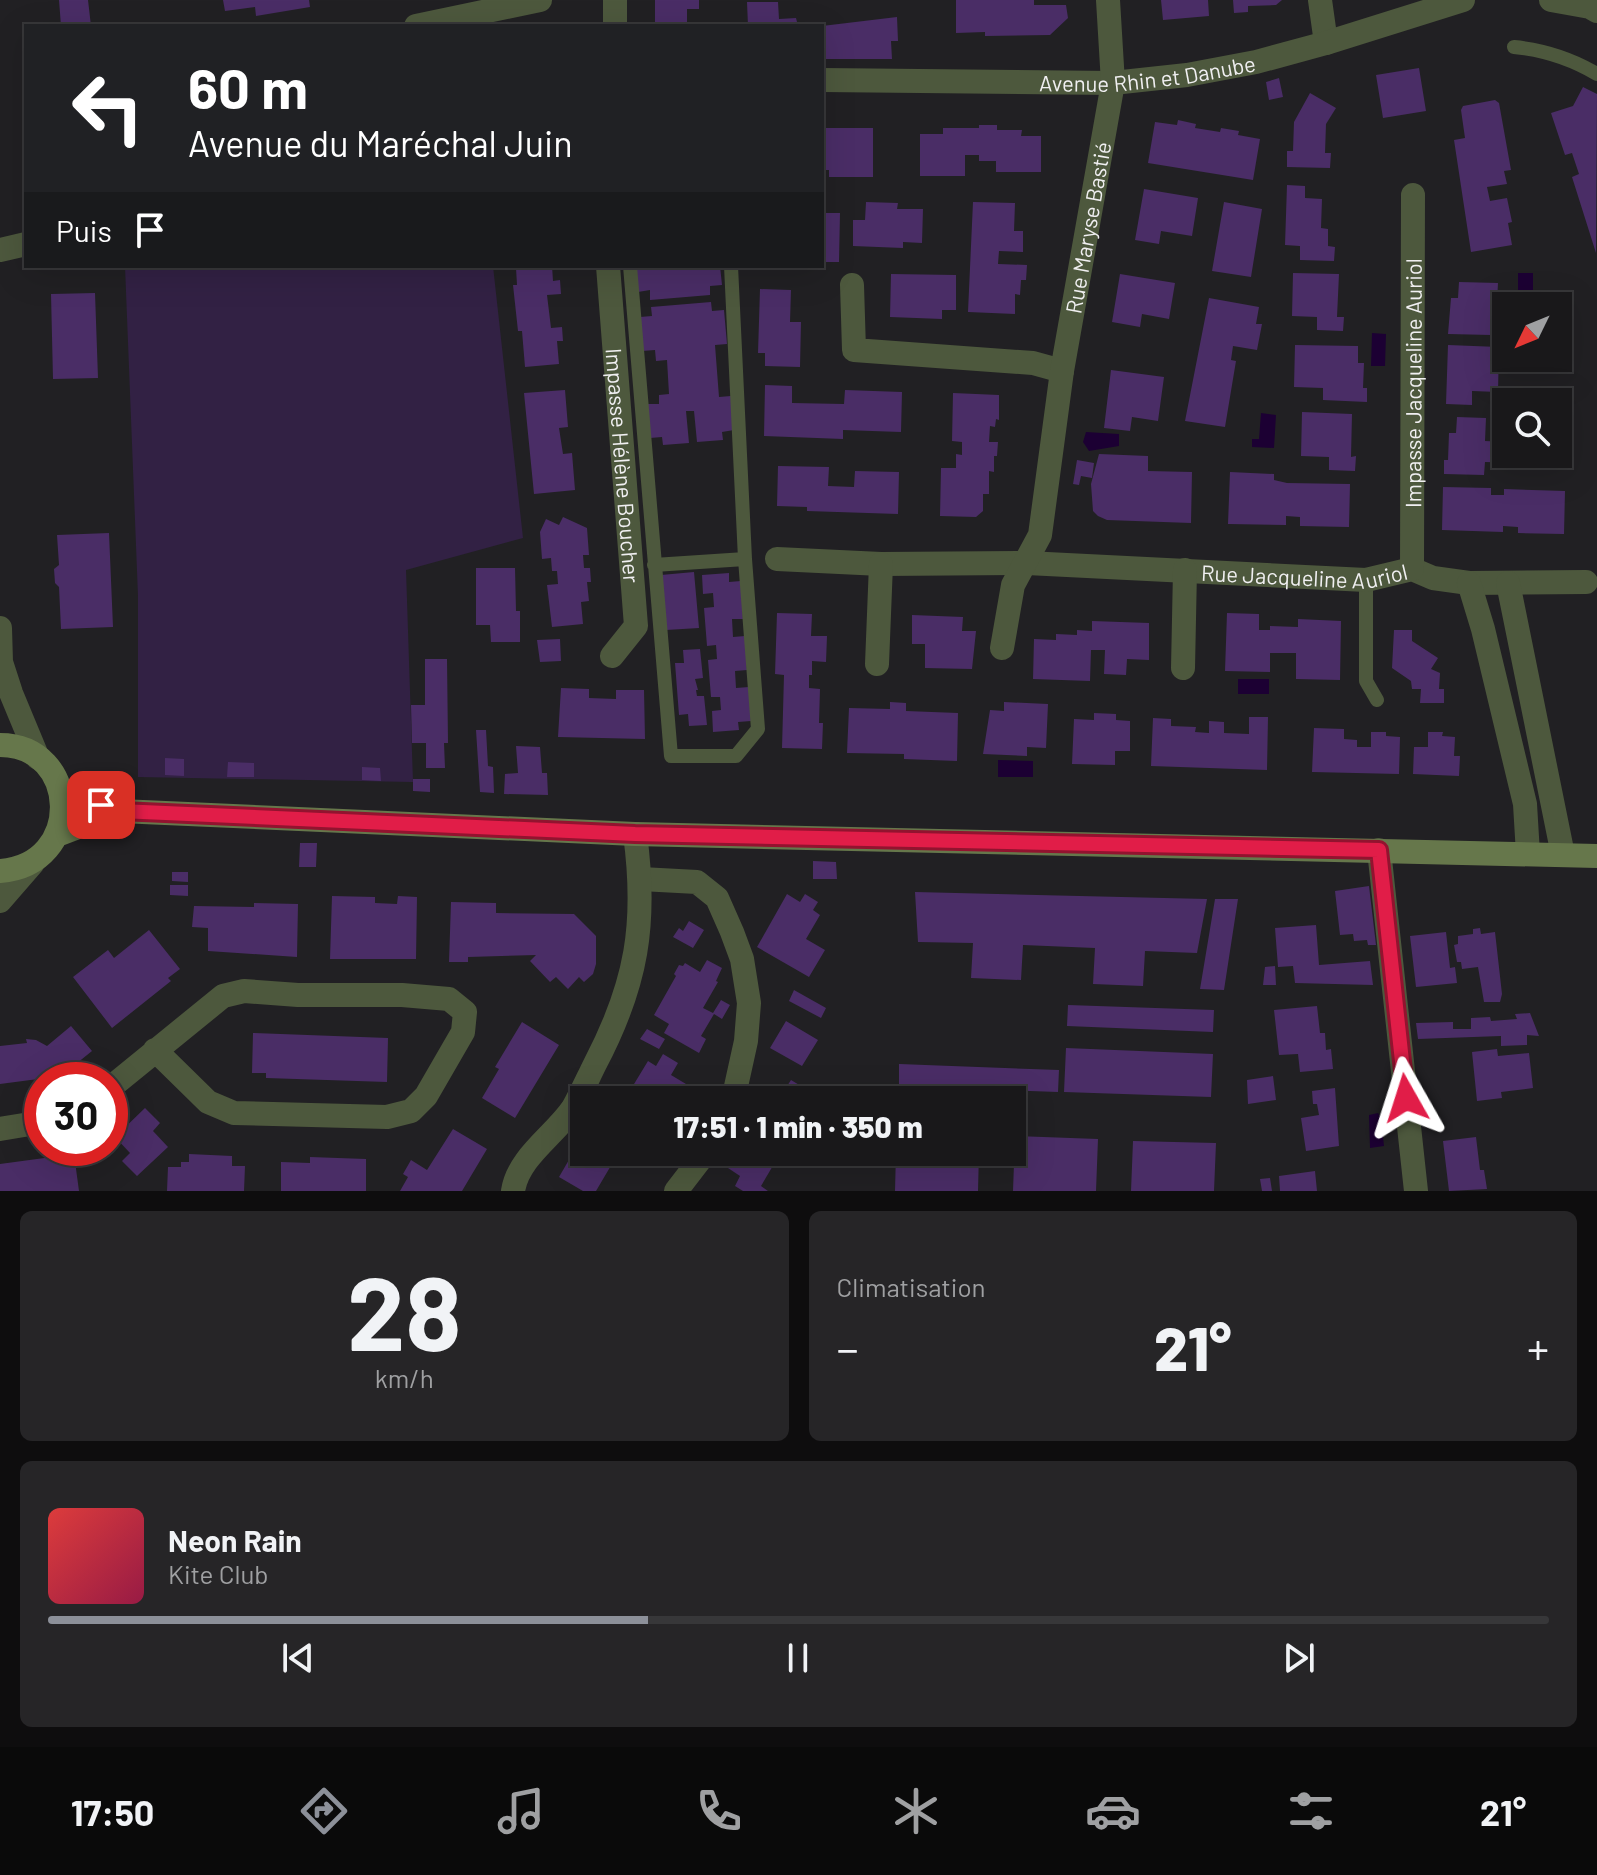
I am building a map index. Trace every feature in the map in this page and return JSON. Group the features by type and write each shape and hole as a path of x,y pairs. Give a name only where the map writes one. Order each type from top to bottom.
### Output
{"main road":[{"path":"0,745 22,749 38,758 53,774 61,794 63,815 57,835 33,863 0,871"},
{"path":"61,794 120,811 635,834 1597,856"},
{"path":"57,835 120,811"}],"street":[{"path":"426,24 540,0"},
{"path":"615,0 615,24"},
{"name":"Rue Maryse Bastié","path":"1027,563 1040,535 1062,371 1113,83 1108,0"},
{"path":"1320,0 1326,43"},
{"name":"Avenue Rhin et Danube","path":"824,80 1113,83 1201,73 1326,43 1463,0"},
{"path":"1551,0 1597,11"},
{"name":"Impasse Jacqueline Auriol","path":"1412,569 1413,195"},
{"path":"0,250 24,244"},
{"name":"Impasse Hélène Boucher","path":"608,268 636,626 612,656"},
{"path":"852,285 854,350 1033,363 1062,371"},
{"name":"Rue Jacqueline Auriol","path":"777,559 881,564 1027,563 1366,580 1412,569 1433,578 1469,583 1591,582"},
{"path":"1002,648 1013,585 1027,563"},
{"path":"877,664 881,564"},
{"name":"Rue Jacqueline Auriol","path":"1183,668 1185,570"},
{"path":"1469,583 1525,804 1528,854"},
{"path":"1508,583 1563,855"},
{"path":"0,628 1,664 38,758"},
{"path":"513,1191 514,1180 572,1109 608,1039 628,989 638,946 641,879 635,834"},
{"path":"1379,850 1416,1191"},
{"path":"0,901 33,863"},
{"path":"641,879 697,882 717,898 742,959 749,1003 746,1041 736,1086"},
{"path":"128,1073 155,1050 223,996 244,991 449,999 465,1012 463,1032 426,1096 411,1111 387,1117 234,1113 208,1102 155,1050"},
{"path":"0,1129 24,1125"},
{"path":"676,1191 695,1166"}],"lane":[{"path":"1514,47 1539,49 1572,60 1597,74"},
{"path":"630,268 671,756 736,756 758,729 745,559 731,268"},
{"path":"654,565 745,559"},
{"path":"1366,580 1366,681 1377,700"}],"shaded area":[{"path":"125,268 493,268 523,538 406,570 413,782 138,777 138,596"},
{"path":"1518,273 1533,273 1533,292 1518,292"},
{"path":"1372,333 1386,334 1385,366 1371,366"},
{"path":"1261,413 1276,415 1274,448 1252,447 1252,439 1259,439"},
{"path":"1086,432 1119,434 1119,446 1089,451 1083,442"},
{"path":"1238,679 1269,679 1269,694 1238,694"},
{"path":"998,760 1033,761 1033,777 998,777"},
{"path":"1378,1113 1384,1146 1370,1148 1369,1115"}],"building":[{"path":"59,0 88,0 91,24 61,24"},
{"path":"223,0 309,0 310,7 256,16 255,7 225,11"},
{"path":"655,0 699,0 699,9 687,9 687,23 703,24 655,24"},
{"path":"956,0 1034,0 1034,5 1066,5 1068,18 1050,35 956,33"},
{"path":"1161,0 1208,0 1209,16 1163,20"},
{"path":"1233,0 1282,0 1276,5 1248,6 1248,12 1234,13"},
{"path":"747,2 778,2 779,19 796,18 798,24 748,24"},
{"path":"897,17 898,41 891,41 892,59 824,59 824,26"},
{"path":"1419,68 1426,111 1383,118 1376,75"},
{"path":"1279,78 1283,97 1269,100 1266,82"},
{"path":"1583,87 1597,94 1596,253 1572,177 1579,174 1572,153 1565,155 1551,113 1573,106"},
{"path":"1310,93 1336,108 1326,124 1325,153 1331,153 1330,168 1287,167 1287,151 1293,151 1294,122"},
{"path":"1495,100 1499,103 1511,170 1504,171 1507,184 1487,187 1490,201 1507,198 1512,222 1508,223 1512,245 1471,252 1454,140 1465,138 1463,106"},
{"path":"1178,120 1196,124 1195,128 1239,131 1238,135 1260,139 1253,180 1148,163 1155,122 1177,125"},
{"path":"979,125 997,125 997,130 1022,130 1021,136 1041,136 1041,172 996,172 996,161 979,161 979,155 965,155 965,176 920,176 920,134 943,134 943,128 979,128"},
{"path":"824,128 873,128 873,177 829,177 829,170 824,170"},
{"path":"1287,185 1305,186 1305,198 1322,199 1321,228 1328,229 1328,246 1335,247 1334,261 1300,260 1300,246 1285,245"},
{"path":"1144,189 1198,198 1192,236 1161,231 1159,244 1135,240"},
{"path":"866,202 898,203 897,209 923,209 922,243 903,242 903,248 853,246 853,220 865,220"},
{"path":"973,202 1015,203 1014,231 1023,231 1023,252 999,251 998,264 1027,265 1026,280 1021,280 1020,295 1015,294 1015,314 968,312"},
{"path":"1224,202 1262,209 1251,277 1212,271"},
{"path":"824,213 840,213 839,262 824,262"},
{"path":"516,268 552,268 553,281 560,280 561,294 547,295 551,328 562,327 563,341 557,341 559,364 525,367 513,285 517,285"},
{"path":"636,268 720,268 722,285 710,286 710,295 650,300 650,290 638,292"},
{"path":"1293,273 1339,274 1337,317 1344,317 1343,331 1317,330 1317,317 1292,316"},
{"path":"891,274 956,275 956,310 942,310 942,319 890,317"},
{"path":"1120,274 1175,283 1169,319 1142,314 1140,327 1112,322"},
{"path":"1459,282 1498,283 1498,292 1492,292 1491,335 1448,334 1451,298 1458,298"},
{"path":"760,289 791,290 790,322 801,322 800,367 765,366 765,353 758,353"},
{"path":"95,293 98,378 53,379 51,294"},
{"path":"1209,298 1259,307 1256,324 1262,324 1257,350 1233,346 1231,360 1236,361 1225,427 1185,421"},
{"path":"711,302 712,311 724,310 727,344 715,345 719,397 731,396 734,430 722,432 723,440 697,442 694,411 686,411 689,443 663,445 662,437 650,438 647,404 659,404 659,395 669,394 667,360 656,361 655,350 642,351 640,317 652,316 651,307"},
{"path":"1295,345 1358,346 1358,363 1364,363 1363,388 1367,388 1367,402 1323,400 1323,388 1294,387"},
{"path":"1448,345 1492,347 1492,372 1498,372 1498,388 1492,388 1492,392 1472,391 1472,405 1446,404"},
{"path":"1111,370 1164,377 1158,421 1132,417 1130,431 1104,428"},
{"path":"765,385 792,386 792,403 844,404 845,390 902,392 901,432 843,430 843,439 764,436"},
{"path":"565,390 568,427 559,428 563,454 572,453 575,490 534,494 524,393"},
{"path":"953,393 999,395 999,420 996,419 995,427 990,426 989,442 998,442 994,472 989,471 989,494 983,494 983,511 976,517 940,516 941,468 956,468 956,454 962,455 962,442 952,441"},
{"path":"1302,412 1352,414 1351,457 1356,456 1355,471 1329,470 1329,457 1301,456"},
{"path":"1457,417 1486,418 1485,441 1492,441 1492,462 1485,462 1484,475 1444,474 1449,433 1456,433"},
{"path":"1099,454 1148,456 1148,471 1192,472 1191,523 1107,520 1098,516 1093,511 1091,484"},
{"path":"1077,460 1094,463 1092,478 1081,476 1079,485 1073,484"},
{"path":"778,466 829,467 828,486 854,487 855,471 899,472 898,514 807,511 807,507 777,506"},
{"path":"1230,472 1274,474 1274,480 1287,483 1350,484 1349,527 1300,526 1300,517 1286,516 1286,525 1228,524"},
{"path":"1443,487 1491,488 1491,495 1504,495 1504,489 1565,491 1564,534 1518,533 1518,527 1503,526 1503,532 1442,530"},
{"path":"563,517 587,528 589,555 583,555 584,568 590,568 591,582 587,582 589,601 581,602 583,624 552,627 547,585 558,584 557,571 552,571 551,558 542,559 540,532 546,519 559,525"},
{"path":"109,533 113,627 61,629 59,587 55,583 54,569 59,565 57,535"},
{"path":"476,568 515,568 520,642 491,642 490,625 476,625"},
{"path":"694,572 699,628 666,630 661,575"},
{"path":"729,573 729,582 741,581 743,619 732,619 733,637 745,636 747,670 735,671 736,688 749,687 751,721 738,722 739,730 713,732 712,711 721,710 720,697 711,697 708,660 717,659 716,645 707,646 704,608 714,607 713,593 703,594 702,575"},
{"path":"777,613 812,614 811,636 827,636 826,662 812,661 812,675 809,675 809,688 820,689 822,749 782,748 784,675 775,674"},
{"path":"1227,613 1259,614 1259,630 1270,630 1270,626 1298,627 1298,619 1341,621 1340,680 1296,679 1296,653 1270,653 1270,672 1225,671"},
{"path":"912,615 963,617 962,631 976,631 972,669 925,668 925,644 912,644"},
{"path":"1092,621 1149,623 1149,660 1127,659 1126,675 1104,674 1105,650 1091,650 1090,681 1033,679 1034,639 1056,640 1056,634 1077,635 1077,630 1092,631"},
{"path":"1394,630 1412,630 1412,641 1438,658 1431,669 1440,673 1439,689 1444,689 1444,703 1420,703 1421,689 1412,689 1411,681 1392,668"},
{"path":"560,639 561,661 540,662 537,640"},
{"path":"700,649 703,678 695,679 696,690 697,696 704,696 707,725 689,726 688,714 679,715 675,663 684,663 683,650"},
{"path":"425,659 447,659 448,743 444,743 445,768 426,768 426,743 412,743 411,705 425,705"},
{"path":"561,688 589,689 589,698 616,699 616,690 644,690 645,739 558,737"},
{"path":"890,702 906,703 906,711 958,713 957,761 904,759 904,754 847,753 849,708 890,709"},
{"path":"1004,702 1048,704 1046,748 1027,747 1027,756 983,754 990,710 1004,711"},
{"path":"1094,713 1116,714 1116,720 1130,721 1130,751 1115,751 1115,765 1072,764 1074,719 1094,720"},
{"path":"1249,717 1268,717 1267,770 1151,766 1153,718 1171,719 1171,726 1196,727 1195,732 1209,733 1209,721 1224,722 1224,733 1249,734"},
{"path":"1314,728 1344,729 1344,739 1357,740 1357,747 1371,747 1371,732 1386,732 1386,736 1400,737 1399,774 1312,772"},
{"path":"476,730 486,730 488,766 493,767 494,793 480,792"},
{"path":"1428,732 1443,732 1442,736 1455,737 1454,756 1460,756 1459,776 1413,774 1414,747 1428,747"},
{"path":"516,746 540,747 542,773 547,773 548,795 504,794 505,774 518,773"},
{"path":"165,758 184,759 184,776 165,775"},
{"path":"228,762 254,763 254,777 227,777"},
{"path":"362,767 380,768 381,781 362,780"},
{"path":"413,779 430,779 430,792 413,791"},
{"path":"300,843 317,843 316,867 299,867"},
{"path":"813,861 836,862 837,879 813,879"},
{"path":"172,872 188,872 188,882 172,881"},
{"path":"170,885 188,885 188,896 170,895"},
{"path":"1369,886 1376,945 1368,945 1367,940 1354,941 1353,934 1340,935 1335,891"},
{"path":"915,892 1207,899 1197,953 1145,951 1143,986 1093,984 1095,948 1023,945 1021,980 971,978 973,943 918,942"},
{"path":"787,894 800,902 805,894 818,902 813,910 820,915 806,939 825,950 809,977 757,947"},
{"path":"332,896 375,897 375,903 397,904 398,896 417,897 416,959 330,959"},
{"path":"1215,899 1238,899 1224,990 1200,989"},
{"path":"451,902 496,903 496,913 574,914 596,936 593,974 584,982 579,977 568,989 556,977 550,982 530,961 536,955 468,957 468,962 449,962"},
{"path":"254,903 298,904 297,957 208,951 208,928 192,927 194,906 254,907"},
{"path":"689,921 704,930 693,948 673,937 679,928 683,931"},
{"path":"1316,925 1319,965 1370,961 1373,985 1295,983 1293,966 1278,967 1275,928"},
{"path":"1480,928 1481,934 1495,932 1502,994 1500,1002 1484,1002 1478,967 1462,969 1461,962 1457,962 1454,945 1458,944 1458,936 1473,934 1473,929"},
{"path":"149,930 180,969 168,978 171,981 112,1028 73,977 108,950 114,958"},
{"path":"1446,932 1450,968 1455,967 1457,983 1416,987 1410,936"},
{"path":"707,960 722,968 703,1008 713,1013 721,1000 730,1005 722,1019 714,1014 701,1036 706,1039 699,1053 664,1033 669,1024 654,1015 679,965 685,963 700,972"},
{"path":"1275,966 1276,985 1263,985 1265,967"},
{"path":"794,990 826,1008 821,1018 789,1001"},
{"path":"1068,1005 1214,1010 1213,1032 1067,1026"},
{"path":"1317,1006 1320,1033 1325,1033 1326,1050 1331,1049 1333,1069 1300,1072 1298,1054 1279,1055 1274,1010"},
{"path":"1530,1013 1539,1036 1527,1035 1527,1045 1501,1046 1501,1036 1418,1039 1416,1023 1453,1022 1453,1029 1471,1029 1471,1018 1490,1017 1491,1021 1517,1019 1515,1014"},
{"path":"786,1021 818,1040 802,1066 770,1048"},
{"path":"522,1022 559,1045 515,1118 482,1098 499,1069 495,1067"},
{"path":"71,1026 92,1051 78,1062 24,1062 24,1081 0,1084 0,1046 27,1043 26,1039 47,1046"},
{"path":"647,1029 665,1039 659,1049 640,1039"},
{"path":"253,1033 388,1038 387,1082 266,1078 266,1073 252,1073"},
{"path":"1066,1048 1213,1054 1211,1097 1064,1092"},
{"path":"1497,1049 1498,1056 1529,1053 1533,1088 1501,1092 1502,1098 1477,1101 1472,1052"},
{"path":"663,1054 678,1063 671,1075 689,1086 633,1086 648,1061 656,1066"},
{"path":"899,1064 1059,1070 1058,1092 1026,1091 1026,1086 899,1086"},
{"path":"1273,1076 1276,1100 1248,1104 1247,1080"},
{"path":"791,1080 801,1086 787,1086"},
{"path":"1335,1088 1339,1146 1306,1151 1301,1118 1319,1115 1317,1104 1313,1104 1312,1091"},
{"path":"145,1108 160,1123 153,1131 168,1147 137,1176 127,1166 130,1153 128,1124"},
{"path":"453,1129 487,1149 462,1191 400,1191 408,1177 403,1174 411,1160 427,1170"},
{"path":"1026,1136 1098,1139 1096,1191 1013,1191 1014,1166 1026,1166"},
{"path":"1476,1137 1480,1170 1484,1170 1487,1189 1449,1191 1443,1141"},
{"path":"1133,1141 1216,1143 1214,1191 1131,1191"},
{"path":"189,1154 232,1156 232,1166 245,1166 244,1191 167,1191 168,1167 181,1167 181,1162 189,1162"},
{"path":"310,1157 366,1159 366,1191 281,1191 281,1162 310,1163"},
{"path":"570,1158 570,1166 611,1166 596,1191 583,1191 559,1177"},
{"path":"24,1161 24,1166 76,1166 79,1191 0,1191 0,1164"},
{"path":"773,1166 761,1186 768,1191 743,1191 735,1186 740,1176 728,1168"},
{"path":"896,1166 979,1166 978,1191 895,1191"},
{"path":"1315,1171 1317,1191 1280,1191 1279,1176"},
{"path":"1270,1178 1272,1191 1262,1191 1260,1179"}],"route":[{"path":"101,805 120,811 635,834 1379,850 1406,1098"}]}
